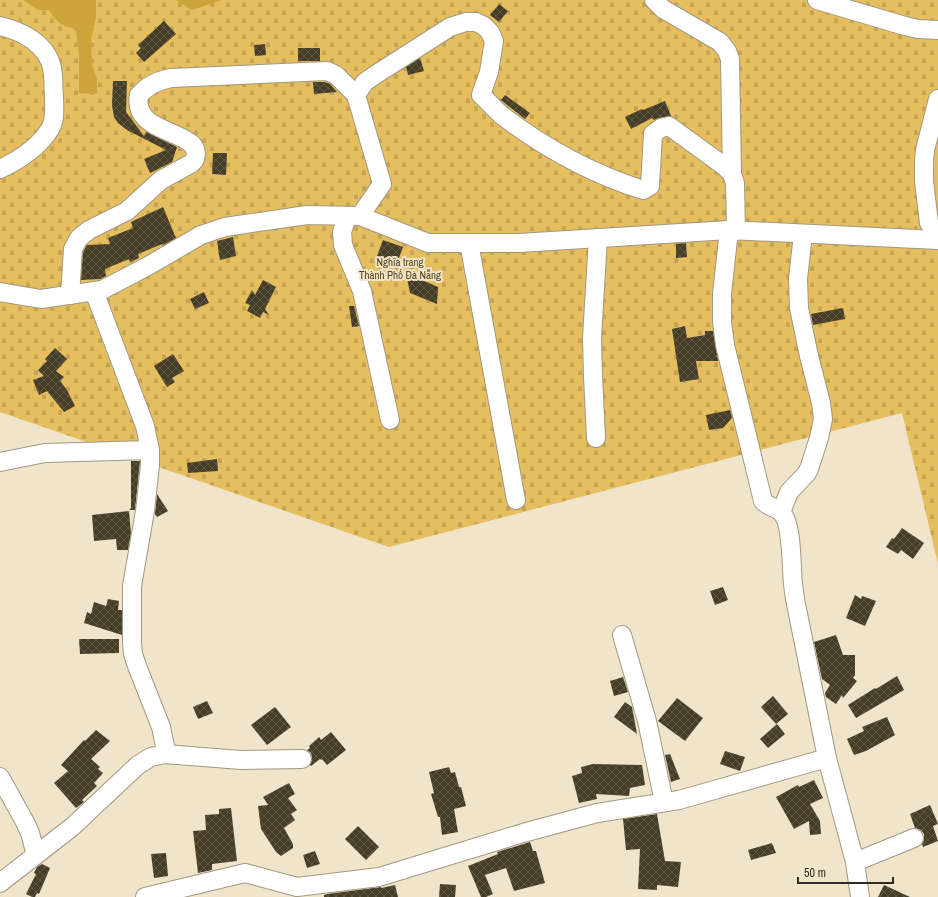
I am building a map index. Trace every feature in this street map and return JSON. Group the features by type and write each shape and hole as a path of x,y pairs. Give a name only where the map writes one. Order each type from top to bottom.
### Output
{"street":[{"path":"654,0 663,9 720,42 727,51 730,59 732,174 735,184 733,230 722,294 722,322 725,345 763,501 767,505 781,512 787,523 797,609 827,758 855,862 860,897"},
{"path":"821,1 918,29 938,30"},
{"path":"356,95 365,82 450,27 466,22 476,22 484,26 490,32 494,41 489,72 481,95 503,116 564,156 619,182 643,190 650,186 653,134 661,128 669,126 724,166 732,174"},
{"path":"0,26 14,30 32,40 46,52 52,68 55,113 51,128 43,139 29,151 0,169"},
{"path":"70,295 73,249 79,238 89,230 127,211 154,185 192,164 195,160 196,153 189,142 158,127 145,118 141,112 138,101 143,90 157,82 171,78 321,71 327,72 336,76 356,95 382,184 342,232 343,245 362,291 390,420"},
{"path":"938,99 925,150 924,181 929,223 938,236"},
{"path":"0,292 41,299 102,290 201,235 225,227 307,215 354,216 428,243 519,243 733,230 938,240"},
{"path":"781,512 789,492 809,469 821,432 823,419 821,403 810,362 799,308 798,279 803,234"},
{"path":"596,438 592,338 598,238"},
{"path":"469,243 516,500"},
{"path":"94,291 145,426 150,450 150,465 145,511 132,586 132,643 133,654 137,666 161,727 165,754"},
{"path":"0,462 45,453 150,450"},
{"path":"622,635 647,721 664,802"},
{"path":"0,883 72,827 138,765 152,757 165,754 241,760 302,759"},
{"path":"145,897 245,873 297,887 379,877 523,833 597,813 679,800 827,758"},
{"path":"0,777 26,822 36,855"},
{"path":"855,862 914,838"}],"green space":[{"name":"Nghĩa trang Thành Phố Đà Nẵng","path":"0,0 938,0 938,564 902,413 389,547 0,412"}],"shaded area":[{"path":"23,0 96,0 96,17 91,39 92,65 97,79 97,94 79,93 79,55 76,29 67,27 60,23 49,10 38,10"},
{"path":"176,0 222,0 192,10"}],"building":[{"path":"499,4 508,11 499,22 490,15"},
{"path":"164,21 176,34 144,62 136,53 141,48 138,45"},
{"path":"265,44 266,55 255,56 254,45"},
{"path":"298,48 320,48 320,61 298,61"},
{"path":"420,58 424,71 408,75 406,67"},
{"path":"113,81 127,81 126,112 144,136 146,132 177,147 172,162 150,173 144,159 166,150 127,130 118,123 114,117 112,105"},
{"path":"313,82 325,82 330,84 337,92 314,94"},
{"path":"505,95 530,113 525,119 501,100"},
{"path":"665,101 671,116 654,120 652,118 631,129 625,117"},
{"path":"213,153 227,153 226,175 212,174"},
{"path":"163,207 176,238 163,245 162,244 138,254 139,258 130,262 129,259 105,269 106,276 100,279 81,280 83,252 87,245 110,244 108,238 133,228 131,222"},
{"path":"233,237 236,256 220,260 217,241"},
{"path":"383,240 403,247 396,266 376,259"},
{"path":"686,243 687,257 676,258 676,244"},
{"path":"406,273 438,287 437,304 410,293"},
{"path":"263,280 276,287 265,309 269,315 263,312 260,318 247,311 250,305 245,303 252,290 255,295"},
{"path":"204,292 209,303 195,309 190,299"},
{"path":"349,306 354,306 359,326 352,327"},
{"path":"843,308 845,319 813,325 811,314"},
{"path":"685,326 687,338 705,335 705,331 713,331 718,361 696,361 699,379 680,382 672,329"},
{"path":"55,348 67,359 56,371 64,377 60,381 67,390 75,406 64,412 47,391 39,395 33,380 44,376 38,370 47,361 45,359"},
{"path":"173,354 184,371 172,378 175,382 167,387 154,366"},
{"path":"730,410 732,418 723,428 709,430 706,415"},
{"path":"217,459 218,471 188,473 187,463"},
{"path":"131,461 140,461 135,510 129,510 131,508"},
{"path":"157,494 168,511 157,517 155,514"},
{"path":"129,511 131,533 128,550 117,550 116,539 94,541 92,515"},
{"path":"902,528 924,543 913,559 901,550 898,554 886,547 892,538 894,539"},
{"path":"723,587 728,600 715,605 710,591"},
{"path":"855,595 861,599 862,596 876,601 865,626 846,618"},
{"path":"108,599 119,601 118,610 122,610 122,635 84,623 87,612 91,614 94,602 106,606"},
{"path":"836,635 843,655 855,655 855,675 853,678 857,681 843,698 842,695 836,704 826,697 825,693 830,685 822,679 814,642"},
{"path":"79,639 119,639 119,653 80,654"},
{"path":"897,676 904,690 856,718 848,705"},
{"path":"623,677 628,692 614,696 610,681"},
{"path":"773,696 788,714 776,724 761,707"},
{"path":"677,698 703,718 685,741 658,721"},
{"path":"207,701 213,713 198,719 193,707"},
{"path":"625,702 632,707 637,734 614,717"},
{"path":"275,707 291,727 267,745 251,725"},
{"path":"887,717 895,735 866,751 854,755 847,739 864,731 862,727"},
{"path":"777,724 785,734 768,748 760,739"},
{"path":"96,730 110,741 91,759 100,767 98,769 103,773 94,783 97,786 82,800 84,802 76,808 54,783 68,771 61,765 84,740 85,741"},
{"path":"331,732 346,750 327,765 322,759 320,759 311,766 311,753 307,750 310,748 309,746 319,737 321,740"},
{"path":"725,751 745,757 740,771 720,764"},
{"path":"670,754 680,779 671,782 665,755"},
{"path":"593,764 642,765 645,785 630,788 629,796 596,794 597,799 579,803 572,776 582,773 581,767"},
{"path":"449,767 451,773 455,772 466,806 454,809 458,832 442,835 440,817 438,817 431,794 434,793 429,772"},
{"path":"814,780 823,798 810,804 820,821 821,834 810,835 809,821 794,829 776,797 798,785 799,787"},
{"path":"289,783 295,794 288,798 297,810 291,814 295,820 284,828 293,844 293,848 281,856 276,852 261,829 258,806 268,805 263,797"},
{"path":"930,805 938,824 933,826 938,841 923,847 922,844 924,834 921,830 915,828 910,814"},
{"path":"231,808 237,861 212,864 212,870 198,873 193,831 206,830 205,815 219,814 219,809"},
{"path":"657,814 665,861 681,862 678,887 657,885 657,890 638,889 640,849 626,850 623,819"},
{"path":"358,826 379,847 366,860 345,839"},
{"path":"530,842 533,851 536,851 545,883 514,891 506,868 485,875 493,894 486,897 481,897 468,866 498,854 497,852"},
{"path":"772,843 776,853 751,860 748,850"},
{"path":"315,851 320,864 307,868 303,855"},
{"path":"166,853 168,876 154,878 151,854"},
{"path":"42,864 50,868 39,894 37,893 35,897 32,897 26,894 36,874 34,873 37,867"},
{"path":"440,884 456,885 455,897 439,897"},
{"path":"395,885 398,897 324,897 324,895 327,894"},
{"path":"884,885 910,897 878,897"}]}
